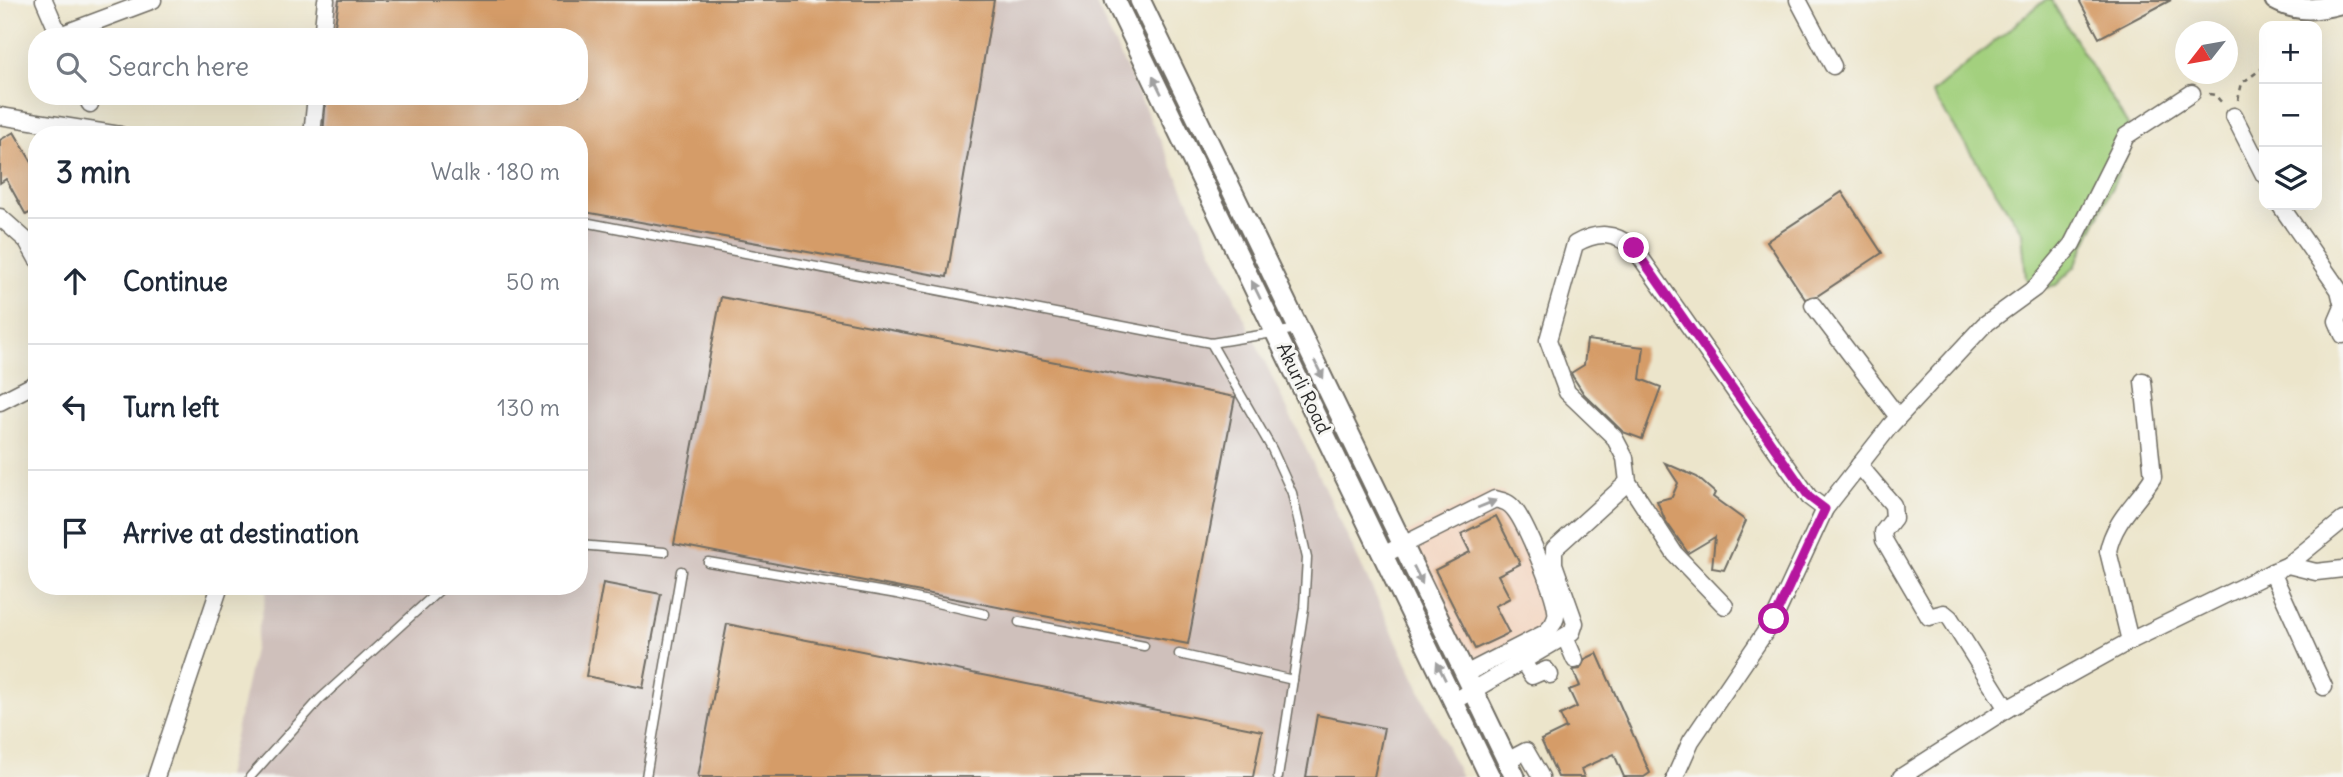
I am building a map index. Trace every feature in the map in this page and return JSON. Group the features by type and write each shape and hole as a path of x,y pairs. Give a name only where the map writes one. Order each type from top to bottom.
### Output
{"street":[{"path":"44,0 56,28"},
{"path":"81,28 153,0"},
{"path":"324,28 327,0"},
{"name":"Akurli Road","path":"1115,0 1385,554 1490,777"},
{"name":"Akurli Road","path":"1140,0 1511,769"},
{"path":"1798,0 1833,66"},
{"path":"2287,3 2321,9 2343,4"},
{"path":"1144,58 1163,47"},
{"path":"1675,777 1691,741 1774,619 1825,509 1898,417 1984,325 2035,288 2072,244 2126,136 2192,93"},
{"path":"313,126 315,105"},
{"path":"1176,124 1195,113"},
{"path":"0,116 63,126"},
{"path":"2234,116 2259,165"},
{"path":"1202,179 1223,171"},
{"path":"2283,210 2339,290 2343,307 2337,321 2343,335"},
{"path":"0,217 28,243"},
{"path":"1725,606 1675,554 1628,482 1625,458 1614,437 1567,391 1548,340 1575,244 1587,237 1606,233 1621,238 1634,248 1809,497 1825,509"},
{"path":"1237,251 1257,242"},
{"path":"1813,305 1898,417"},
{"path":"2130,641 2108,551 2110,540 2128,508 2153,477 2143,381"},
{"path":"0,402 28,388"},
{"path":"1333,447 1352,439"},
{"path":"1859,465 1893,505 1894,518 1882,532 1884,540 1929,617 1944,613 1950,618 2007,709"},
{"path":"1470,682 1524,663 1572,632 1575,623 1554,564 1554,548 1628,482"},
{"path":"1385,554 1495,499 1506,502 1515,509 1557,611 1555,623 1545,633 1470,682 1455,701"},
{"path":"1901,777 2007,709 2130,641 2288,565 2343,520"},
{"path":"2288,565 2316,572 2343,569"},
{"path":"2272,572 2324,687"},
{"path":"156,777 217,595"},
{"path":"1565,637 1575,660"},
{"path":"1524,663 1532,676 1546,670 1550,675"},
{"path":"1511,769 1526,751 1541,777"}],"lane":[{"path":"588,223 1211,343 1299,329"},
{"path":"1211,343 1272,449 1303,529 1307,558 1305,596 1278,777"},
{"path":"588,546 664,552"},
{"path":"708,562 897,594 985,614"},
{"path":"646,777 681,571"},
{"path":"250,777 320,699 434,595"},
{"path":"1018,621 1144,646"},
{"path":"1179,654 1293,680"}],"path":[{"path":"2234,116 2242,83 2259,70"},
{"path":"2192,93 2216,95 2223,105 2238,100"}],"shaded area":[{"path":"324,0 1094,0 1461,777 226,777 266,595 588,595 588,126 308,126 311,105 588,105 588,28 321,28"},
{"path":"1489,491 1504,493 1562,604 1561,634 1473,678 1405,534"}],"green space":[{"path":"2045,0 2051,0 2135,137 2075,267 2056,285 2037,289 2026,278 2022,232 1932,93"}],"building":[{"path":"339,0 994,0 947,277 588,213 588,126 324,126 325,105 588,105 588,28 334,28"},
{"path":"2079,0 2171,0 2099,38"},
{"path":"14,132 28,156 26,215 6,179 0,183 0,140"},
{"path":"1842,192 1882,253 1817,296 1805,299 1767,241"},
{"path":"721,297 1235,397 1188,644 674,544"},
{"path":"1587,340 1644,347 1640,379 1661,387 1642,439 1623,432 1584,394 1573,377 1571,373 1584,365"},
{"path":"1665,463 1697,477 1715,493 1713,497 1746,521 1724,570 1712,568 1715,537 1688,553 1665,520 1657,501 1672,497 1678,483"},
{"path":"1496,516 1520,564 1498,575 1510,598 1495,606 1509,633 1475,649 1435,570 1470,552 1461,534"},
{"path":"603,583 661,594 643,688 586,676"},
{"path":"727,624 1262,731 1253,777 698,777"},
{"path":"1597,653 1650,773 1644,777 1624,777 1614,754 1581,769 1584,777 1558,777 1541,740 1566,728 1560,715 1577,707 1569,690 1580,686 1573,670 1580,669 1585,659"},
{"path":"1317,715 1384,728 1374,777 1306,777"}],"route":[{"path":"1634,248 1809,497 1825,509 1774,619"}]}
